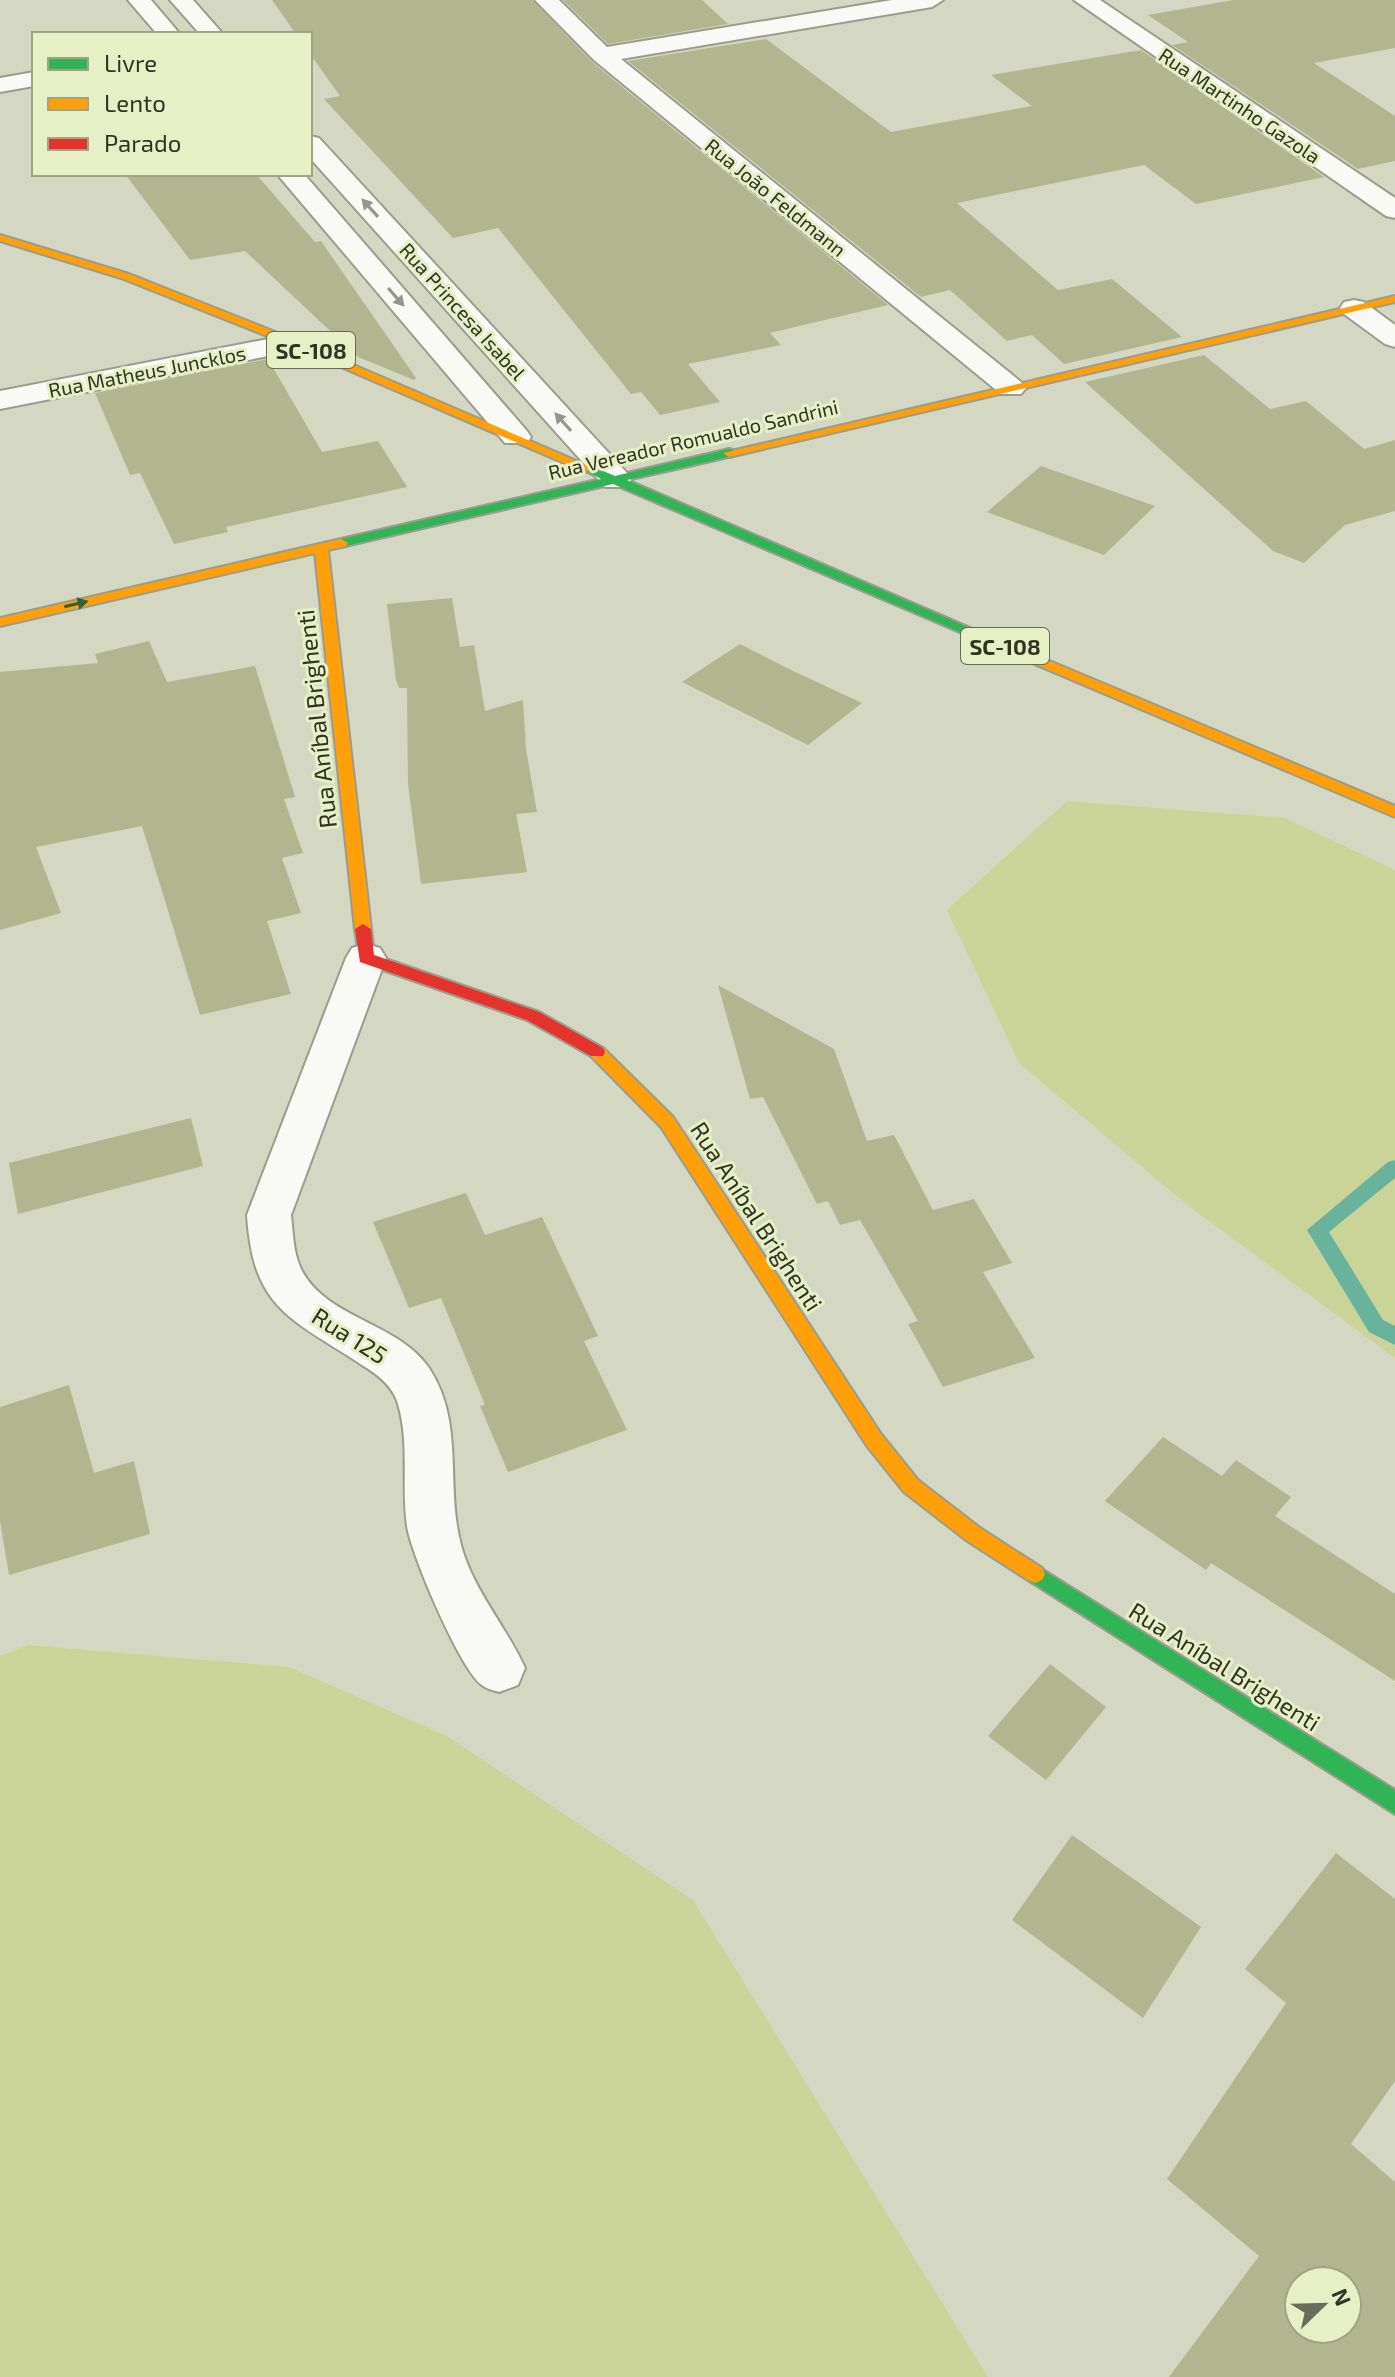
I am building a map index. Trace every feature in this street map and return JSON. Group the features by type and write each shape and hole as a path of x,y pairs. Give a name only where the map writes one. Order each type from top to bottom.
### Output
{"street":[{"path":"139,0 167,32"},
{"path":"181,0 210,32"},
{"name":"Rua João Feldmann","path":"546,0 602,55 1011,388"},
{"path":"602,55 932,0"},
{"name":"Rua Martinho Gazola","path":"1085,0 1395,210"},
{"path":"0,85 32,79"},
{"name":"Rua Princesa Isabel","path":"312,145 616,480"},
{"name":"Rua Princesa Isabel","path":"292,176 516,437"},
{"name":"SC-108","path":"0,238 139,281 294,343 1395,812"},
{"name":"Rua Vereador Romualdo Sandrini","path":"0,622 1395,299"},
{"path":"1354,308 1395,338"},
{"name":"Rua Matheus Juncklos","path":"0,400 294,343"},
{"name":"Rua Aníbal Brighenti","path":"321,548 366,958 527,1016 583,1042 629,1078 667,1122 874,1440 911,1486 973,1534 1395,1803"},
{"name":"Rua 125","path":"366,958 269,1215 269,1249 281,1282 311,1312 391,1357 415,1386 428,1424 432,1527 447,1576 499,1668"}],"green space":[{"path":"1067,801 1285,818 1395,870 1395,1358 1187,1205 1019,1063 947,910"},
{"path":"28,1645 289,1667 447,1736 693,1900 988,2377 0,2377 0,1656"}],"building":[{"path":"272,0 532,0 592,62 888,305 770,333 781,345 688,364 720,402 660,415 641,392 631,394 498,228 453,238 324,99 340,96 312,57 312,32 295,32"},
{"path":"563,0 702,0 728,24 608,44"},
{"path":"1233,0 1395,0 1395,48 1314,63 1395,116 1395,161 1358,169 1172,45 1188,42 1148,15"},
{"path":"766,39 891,132 1032,106 991,75 1141,50 1324,177 1196,204 1144,165 957,203 1058,290 1112,279 1182,337 1064,364 1032,335 1007,341 950,290 921,297 628,61"},
{"path":"127,176 258,176 315,242 321,241 416,378 414,380 358,357 245,251 190,260"},
{"path":"1204,355 1270,409 1306,401 1364,449 1395,440 1395,511 1345,525 1304,563 1273,551 1085,382"},
{"path":"268,359 322,452 378,441 407,487 226,527 228,532 174,544 140,473 130,475 95,393"},
{"path":"1041,466 1155,506 1104,555 987,512"},
{"path":"452,598 460,647 474,645 485,711 523,700 526,749 537,812 516,814 527,872 421,884 408,784 407,688 399,688 396,680 387,604"},
{"path":"149,641 167,682 255,666 295,797 284,799 303,853 282,858 301,913 267,921 291,994 200,1015 142,826 36,847 61,913 0,930 0,672 98,663 95,654"},
{"path":"740,644 862,703 808,745 682,682"},
{"path":"718,985 834,1049 867,1141 894,1135 933,1210 974,1199 1012,1263 983,1272 1035,1358 943,1387 908,1324 918,1321 860,1220 840,1225 828,1201 817,1204 763,1097 750,1099"},
{"path":"191,1118 203,1166 18,1214 9,1163"},
{"path":"466,1193 485,1235 542,1217 598,1336 584,1341 627,1430 508,1472 480,1406 485,1405 441,1298 409,1308 373,1222"},
{"path":"69,1385 94,1473 134,1461 150,1534 9,1575 0,1521 0,1407"},
{"path":"1163,1437 1222,1476 1236,1460 1291,1497 1275,1516 1395,1594 1395,1681 1211,1563 1206,1570 1105,1501"},
{"path":"1050,1664 1106,1707 1046,1780 988,1736"},
{"path":"1072,1835 1201,1927 1143,2018 1012,1920"},
{"path":"1336,1853 1395,1899 1395,2081 1351,2144 1395,2182 1395,2377 1169,2377 1259,2256 1167,2179 1286,2003 1245,1969"}],"waterway":[{"path":"1395,1167 1317,1230 1376,1326 1395,1336"}],"traffic: fast":[{"path":"341,543 729,453"},
{"path":"589,469 1021,653"},
{"path":"1035,1574 1395,1803"}],"traffic: slow":[{"path":"0,238 125,276 294,343 589,469"},
{"path":"729,453 1395,299"},
{"path":"0,622 341,543"},
{"path":"321,548 363,929"},
{"path":"1021,653 1395,812"},
{"path":"597,1052 667,1122 874,1440 911,1486 973,1534 1035,1574"}],"traffic: jam":[{"path":"363,929 366,958 533,1016 597,1052"}]}
